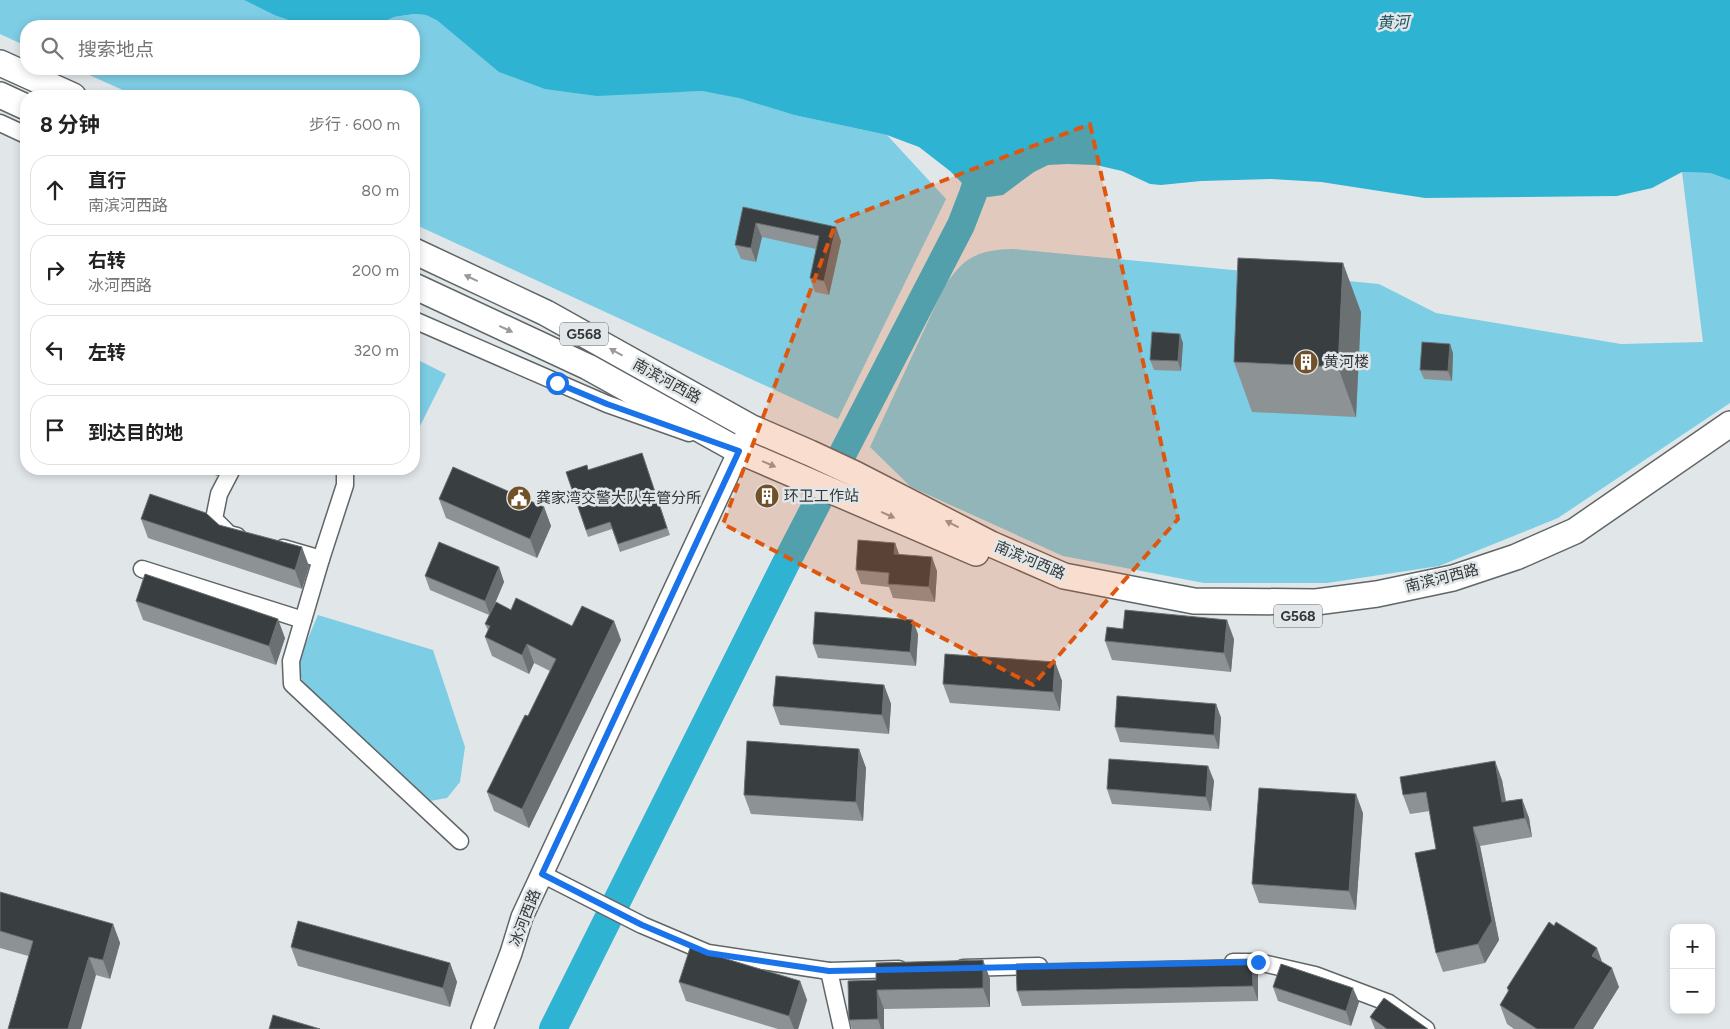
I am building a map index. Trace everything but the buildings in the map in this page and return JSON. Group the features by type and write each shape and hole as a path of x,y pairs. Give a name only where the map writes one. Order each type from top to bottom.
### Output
{"highway":[{"path":"0,63 20,72"},
{"path":"27,75 60,90"},
{"path":"0,95 20,104"},
{"name":"南滨河西路","path":"420,254 546,313 750,427 810,453 849,485 991,560 1060,587 1193,613 1319,616 1380,609 1458,594 1520,570 1584,541 1730,439"},
{"name":"南滨河西路","path":"420,289 588,367 739,451 800,477 849,485 1064,576 1194,601 1316,602 1377,594 1453,578 1524,553 1575,531 1730,424"}],"main road":[{"name":"冰河西路","path":"482,1029 511,953 522,917 750,427"}],"street":[{"path":"0,123 20,132"},
{"name":"南滨河西路","path":"420,323 607,404 739,451"},
{"path":"229,475 219,494 214,519 229,534 248,539"},
{"path":"345,475 345,485 291,661 292,684 460,841"},
{"path":"266,544 321,559"},
{"path":"142,569 303,620"},
{"path":"542,874 642,925 708,953 829,971 918,969"},
{"path":"1218,963 1258,962 1315,975 1389,1003 1426,1029"},
{"path":"948,968 1058,966"},
{"path":"829,971 842,1029"}],"highlighted area":[{"path":"1090,124 1178,519 1033,685 723,524 836,222"}],"shaded area":[{"path":"0,0 244,0 289,20 20,20 20,43 0,34"},
{"path":"414,14 426,15 438,21 664,92 702,91 739,97 794,115 887,135 946,199 838,419 420,227 420,90 123,90 89,75 420,75 420,20 388,20 394,17"},
{"path":"1682,172 1710,173 1730,180 1730,403 1558,518 1439,566 1327,583 1204,583 1063,556 911,487 870,447 944,287 965,262 972,257 990,251 1013,249 1379,284 1436,313 1621,344 1703,342"},
{"path":"420,361 446,374 420,426"},
{"path":"318,615 433,650 465,747 460,782 447,798 424,802 303,683 297,664"}],"water":[{"name":"黄河","path":"244,0 1730,0 1730,180 1710,173 1682,172 1652,188 1617,196 1425,198 1321,182 1271,179 1150,184 1122,171 1096,165 1067,164 1048,165 1034,172 1003,195 988,197 973,194 950,171 919,147 887,135 794,115 739,98 702,91 597,96 545,89 499,72 438,21 426,15 414,14 394,17 388,20 289,20"}],"waterway":[{"path":"553,1029 785,565 961,225 984,159"}],"place":[{"name":"黄河楼","path":"1306,362"},
{"name":"环卫工作站","path":"767,496"},
{"name":"龚家湾交警大队车管分所","path":"519,498"}],"route":[{"path":"557,383 607,404 739,451 542,874 642,925 708,953 829,971 1258,962"}]}
